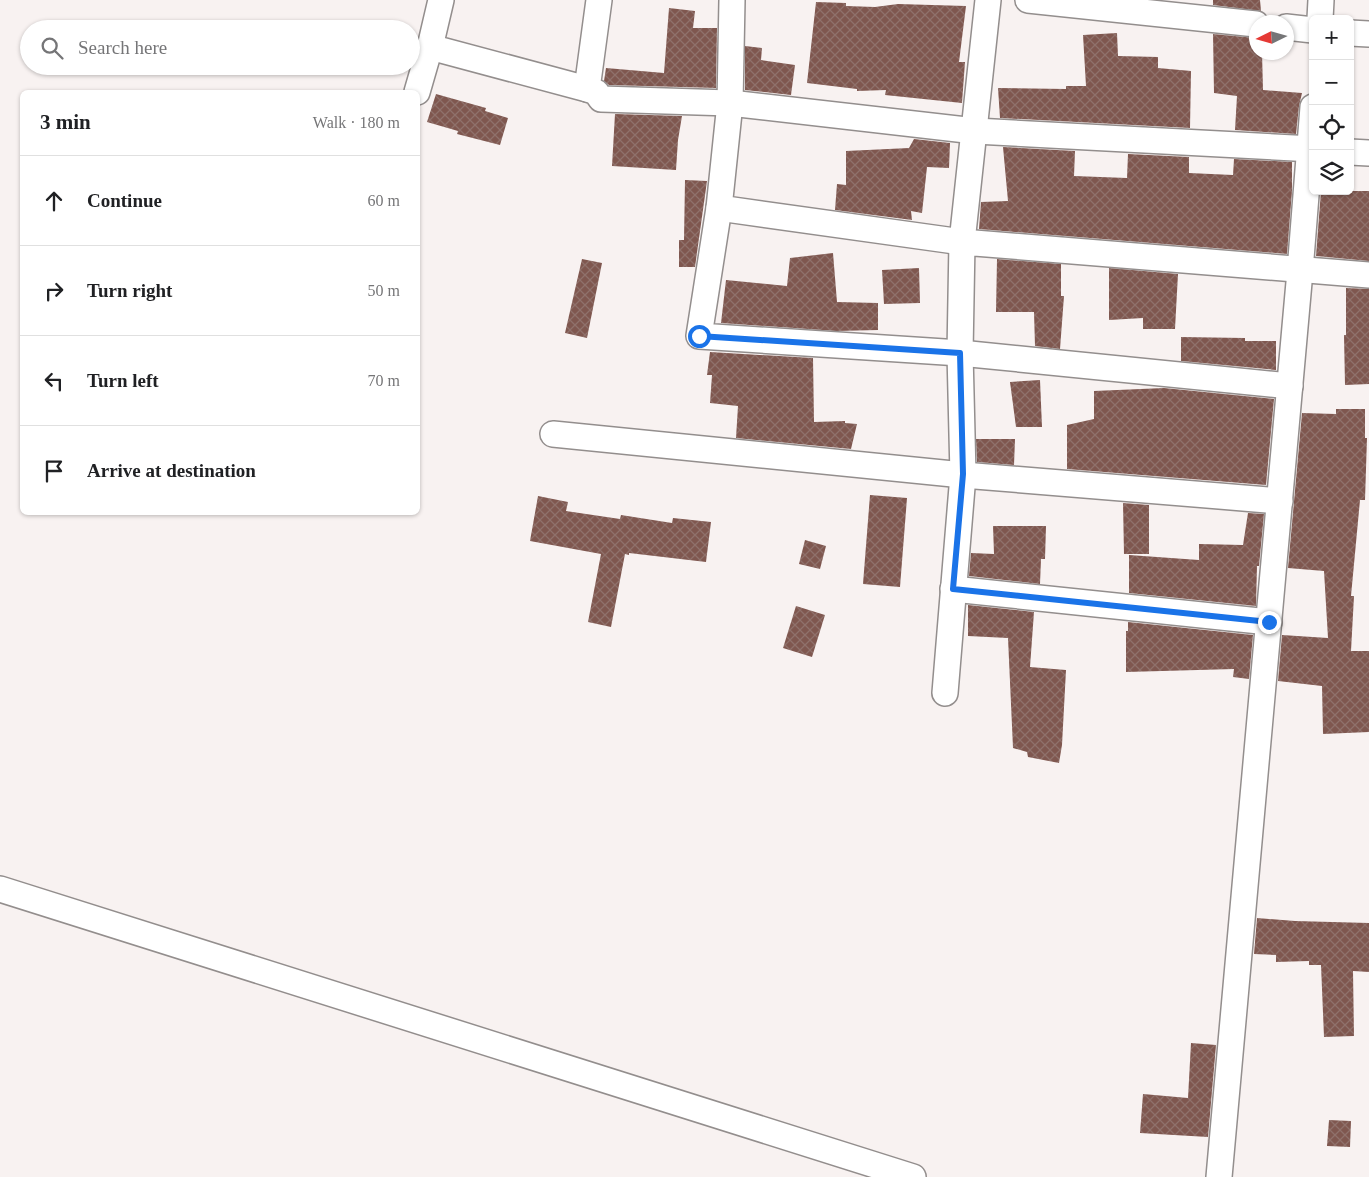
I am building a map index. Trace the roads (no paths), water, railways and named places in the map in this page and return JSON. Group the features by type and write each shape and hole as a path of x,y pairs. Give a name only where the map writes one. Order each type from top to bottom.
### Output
{"street":[{"path":"418,90 441,0"},
{"path":"587,89 599,0"},
{"path":"732,0 730,103 719,208 699,336 960,353 1290,386"},
{"path":"945,693 963,474 960,353 962,242 988,0"},
{"path":"1028,0 1249,23"},
{"path":"1320,15 1321,0"},
{"path":"1294,28 1309,30"},
{"path":"1354,33 1369,34"},
{"path":"430,47 587,89 596,92 601,99 730,103 975,131 1309,149"},
{"path":"1219,1177 1311,150"},
{"path":"1354,152 1369,153"},
{"path":"719,208 962,242 1300,271 1369,275"},
{"path":"553,434 963,474 1280,501"},
{"path":"953,589 1269,622"},
{"path":"0,888 913,1177"}]}
